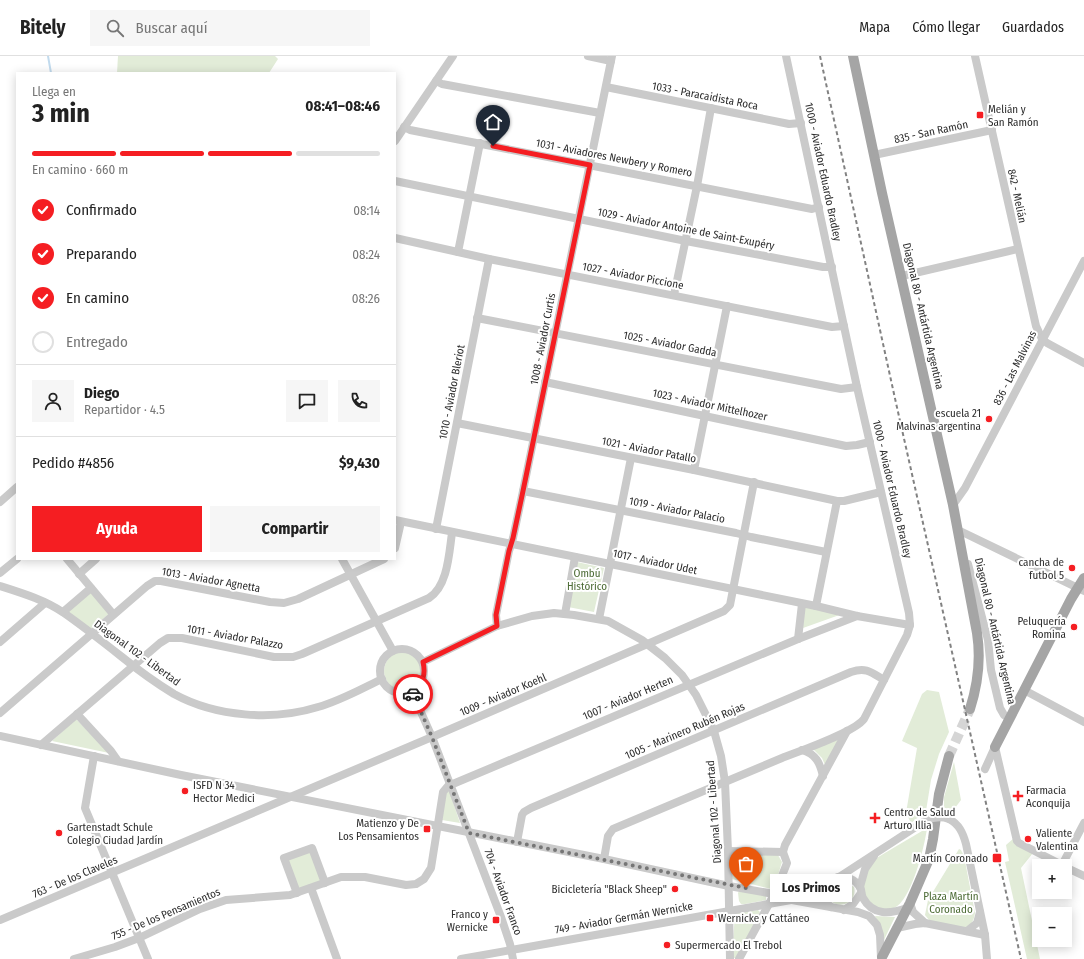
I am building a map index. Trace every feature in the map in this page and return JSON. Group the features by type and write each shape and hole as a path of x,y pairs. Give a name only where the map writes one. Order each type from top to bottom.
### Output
{"main road":[{"name":"Diagonal 80 - Antártida Argentina","path":"853,56 953,506 958,535"},
{"path":"958,535 980,647 977,684 970,709"},
{"path":"994,747 1024,690 1081,589 1084,578"},
{"path":"881,958 908,906 929,859 939,794 949,756"}],"street":[{"path":"396,139 453,56"},
{"path":"588,56 612,59"},
{"name":"1000 - Aviador Eduardo Bradley","path":"739,959 774,894 787,863 784,852 785,845 824,776 847,731 859,724 864,719 907,635 910,625 909,613 857,387 786,56"},
{"name":"842 - Melián","path":"975,56 1036,326 1042,339"},
{"name":"1008 - Aviador Curtis","path":"497,626 496,615 612,59"},
{"path":"436,81 442,84 600,113"},
{"name":"1033 - Paracaidista Roca","path":"606,87 789,124 800,123"},
{"path":"674,295 697,186 711,108"},
{"name":"1031 - Aviadores Newbery y Romero","path":"404,127 410,130 812,209 819,207"},
{"name":"835 - San Ramón","path":"874,155 992,130"},
{"path":"458,252 480,143"},
{"name":"1029 - Aviador Antoine de Saint-Exupéry","path":"396,181 686,241 823,267 832,266"},
{"name":"1027 - Aviador Piccione","path":"396,238 489,259 832,327 844,326"},
{"path":"902,276 1018,249"},
{"name":"1010 - Aviador Bleriot","path":"436,529 489,259"},
{"name":"836 - Las Malvinas","path":"953,506 965,488 1084,261"},
{"path":"694,470 727,306"},
{"name":"1025 - Aviador Gadda","path":"477,318 556,332 841,389 857,387"},
{"path":"1042,339 1051,346 1084,363"},
{"name":"1023 - Aviador Mittelhozer","path":"545,382 846,446 870,442"},
{"name":"1021 - Aviador Patallo","path":"457,423 754,482 837,501"},
{"path":"600,619 631,458"},
{"path":"733,590 754,482"},
{"path":"0,502 16,488"},
{"name":"1019 - Aviador Palacio","path":"523,491 826,552"},
{"path":"816,606 837,501 844,501 881,492"},
{"path":"396,539 398,521"},
{"name":"1017 - Aviador Udet","path":"398,521 816,606 857,616 910,625"},
{"name":"1011 - Aviador Palazzo","path":"41,746 160,643 171,638 182,638 274,657 289,657 302,654 429,598 439,590 444,580 452,532"},
{"path":"958,535 1081,589"},
{"name":"Diagonal 80 - Antártida Argentina","path":"958,535 972,578 986,634 991,670 1000,708 1004,715 1009,718"},
{"path":"565,614 575,557"},
{"path":"0,573 16,560"},
{"path":"68,560 113,614"},
{"path":"79,574 95,560"},
{"path":"343,560 393,651"},
{"name":"1013 - Aviador Agnetta","path":"0,712 113,614 147,586 156,581 270,602 284,603 298,599 382,560"},
{"name":"Diagonal 102 - Libertad","path":"0,586 30,596 63,612 163,687 182,698 221,711 247,714 291,714 337,700 382,679"},
{"path":"63,612 91,588"},
{"name":"1009 - Aviador Koehl","path":"291,797 724,611 730,605 733,590"},
{"path":"0,642 45,603"},
{"path":"798,639 802,604"},
{"name":"Diagonal 102 - Libertad","path":"423,662 497,626 532,616 554,613 608,621 648,644 675,667 699,701 714,730 721,756 725,782 730,910 730,959"},
{"name":"1007 - Aviador Herten","path":"450,785 798,639 857,616"},
{"path":"407,649 419,656 423,662 425,669 422,682 418,688 412,692 405,694 391,691 382,679 381,666 383,660 393,651 407,649"},
{"name":"1005 - Marinero Rubén Rojas","path":"517,842 522,815 526,811 856,671 869,671 884,680"},
{"path":"1024,690 1084,722"},
{"name":"704 - Aviador Franco","path":"412,692 432,737 469,833 501,918 512,950 513,959"},
{"path":"77,714 111,751 118,761"},
{"path":"604,859 608,836 613,829 847,731"},
{"path":"0,736 41,746 774,894 794,900 862,914 869,916 875,921 879,929 881,958"},
{"path":"985,769 994,747"},
{"path":"994,747 1015,836 1019,843 1050,859"},
{"path":"802,750 809,752 816,758 824,776"},
{"path":"94,756 85,808 148,959"},
{"path":"438,827 443,792 450,785"},
{"name":"763 - De los Claveles","path":"0,920 291,797"},
{"path":"794,900 812,894 925,821 940,816 950,819 959,826 963,833 986,935 987,959"},
{"path":"1067,859 1084,823"},
{"name":"755 - De los Pensamientos","path":"74,959 103,951 139,938 200,909 219,902 238,898 285,896 311,888 341,876 365,877 406,885 416,884 424,879 431,868 438,827"},
{"path":"297,893 284,858 312,848 325,882"},
{"path":"728,851 784,852"},
{"path":"844,910 853,904 861,890 862,877 868,864 879,851"},
{"path":"1072,870 1084,876"},
{"path":"838,877 847,877 851,879 861,890 867,903 879,912 889,913 908,906 915,915 925,923"},
{"path":"826,885 823,892 824,898 831,907"},
{"path":"311,888 337,959"},
{"name":"749 - Aviador Germán Wernicke","path":"461,959 730,910 794,900"},
{"path":"967,931 977,924 980,918 980,911"},
{"path":"897,928 925,923 986,935"}],"green space":[{"path":"118,56 275,56 278,59 270,72 117,72"},
{"name":"Ombú Histórico","path":"577,562 604,568 594,612 568,607"},
{"path":"91,590 110,613 90,630 65,612"},
{"path":"804,605 845,613 803,628"},
{"path":"399,652 407,652 417,657 421,664 421,678 417,685 407,690 399,690 389,685 387,682 384,675 384,667 389,657 392,655"},
{"path":"927,690 939,692 949,732 939,754 931,780 926,811 911,823 906,813 917,748 902,741 922,694"},
{"path":"76,719 109,753 52,741"},
{"path":"842,736 825,765 822,758 813,749"},
{"path":"954,762 961,800 949,813 944,811 944,797"},
{"path":"449,790 460,823 442,820 446,794"},
{"path":"927,828 916,872 906,895 900,904 893,908 885,909 876,908 870,904 864,890 864,881 869,866 878,857"},
{"path":"1014,838 1033,853 1021,868 1032,921 1032,947 1037,947 1040,959 1027,959 1005,862 1009,861 1006,845"},
{"path":"312,848 325,883 297,893 284,858"},
{"name":"Plaza Martín Coronado","path":"959,849 964,856 975,913 972,923 964,928 929,920 925,915 928,900"},
{"path":"730,855 778,855 782,862 774,888 771,889 732,879"},
{"path":"840,881 848,883 854,887 854,894 852,899 848,902 837,904 828,898 826,891 830,885"},
{"path":"739,891 766,895 766,900 741,904 739,901"},
{"path":"758,910 760,912 737,958 732,957 735,913"},
{"path":"875,916 895,917 883,942 881,928"}],"waterway":[{"path":"48,56 51,72"}],"tunnel":[{"path":"949,756 970,709"}],"railway":[{"path":"820,56 896,403 1021,959"}],"way so far":[{"path":"413,694 432,737 469,833 604,859 729,886 746,888"}],"place":[{"name":"Melián y San Ramón","path":"980,115"},
{"name":"escuela 21 Malvinas argentina","path":"989,419"},
{"name":"cancha de futbol 5","path":"1072,568"},
{"name":"Peluquería Romina","path":"1074,627"},
{"name":"ISFD N 34 Hector Medici","path":"185,791"},
{"name":"Farmacia Aconquija","path":"1018,796"},
{"name":"Centro de Salud Arturo Illia","path":"875,818"},
{"name":"Matienzo y De Los Pensamientos","path":"427,829"},
{"name":"Gartenstadt Schule Colegio Ciudad Jardín","path":"59,833"},
{"name":"Valiente Valentina","path":"1028,839"},
{"name":"Martín Coronado","path":"997,858"},
{"name":"Los Primos","path":"746,888"},
{"name":"Bicicletería \"Black Sheep\"","path":"675,889"},
{"name":"Wernicke y Cattáneo","path":"710,918"},
{"name":"Franco y Wernicke","path":"496,920"},
{"name":"Supermercado El Trebol","path":"667,945"}],"route":[{"path":"413,694 412,692 418,688 424,676 425,669 423,662 497,626 496,615 501,589 523,491 590,165 493,146"}]}
